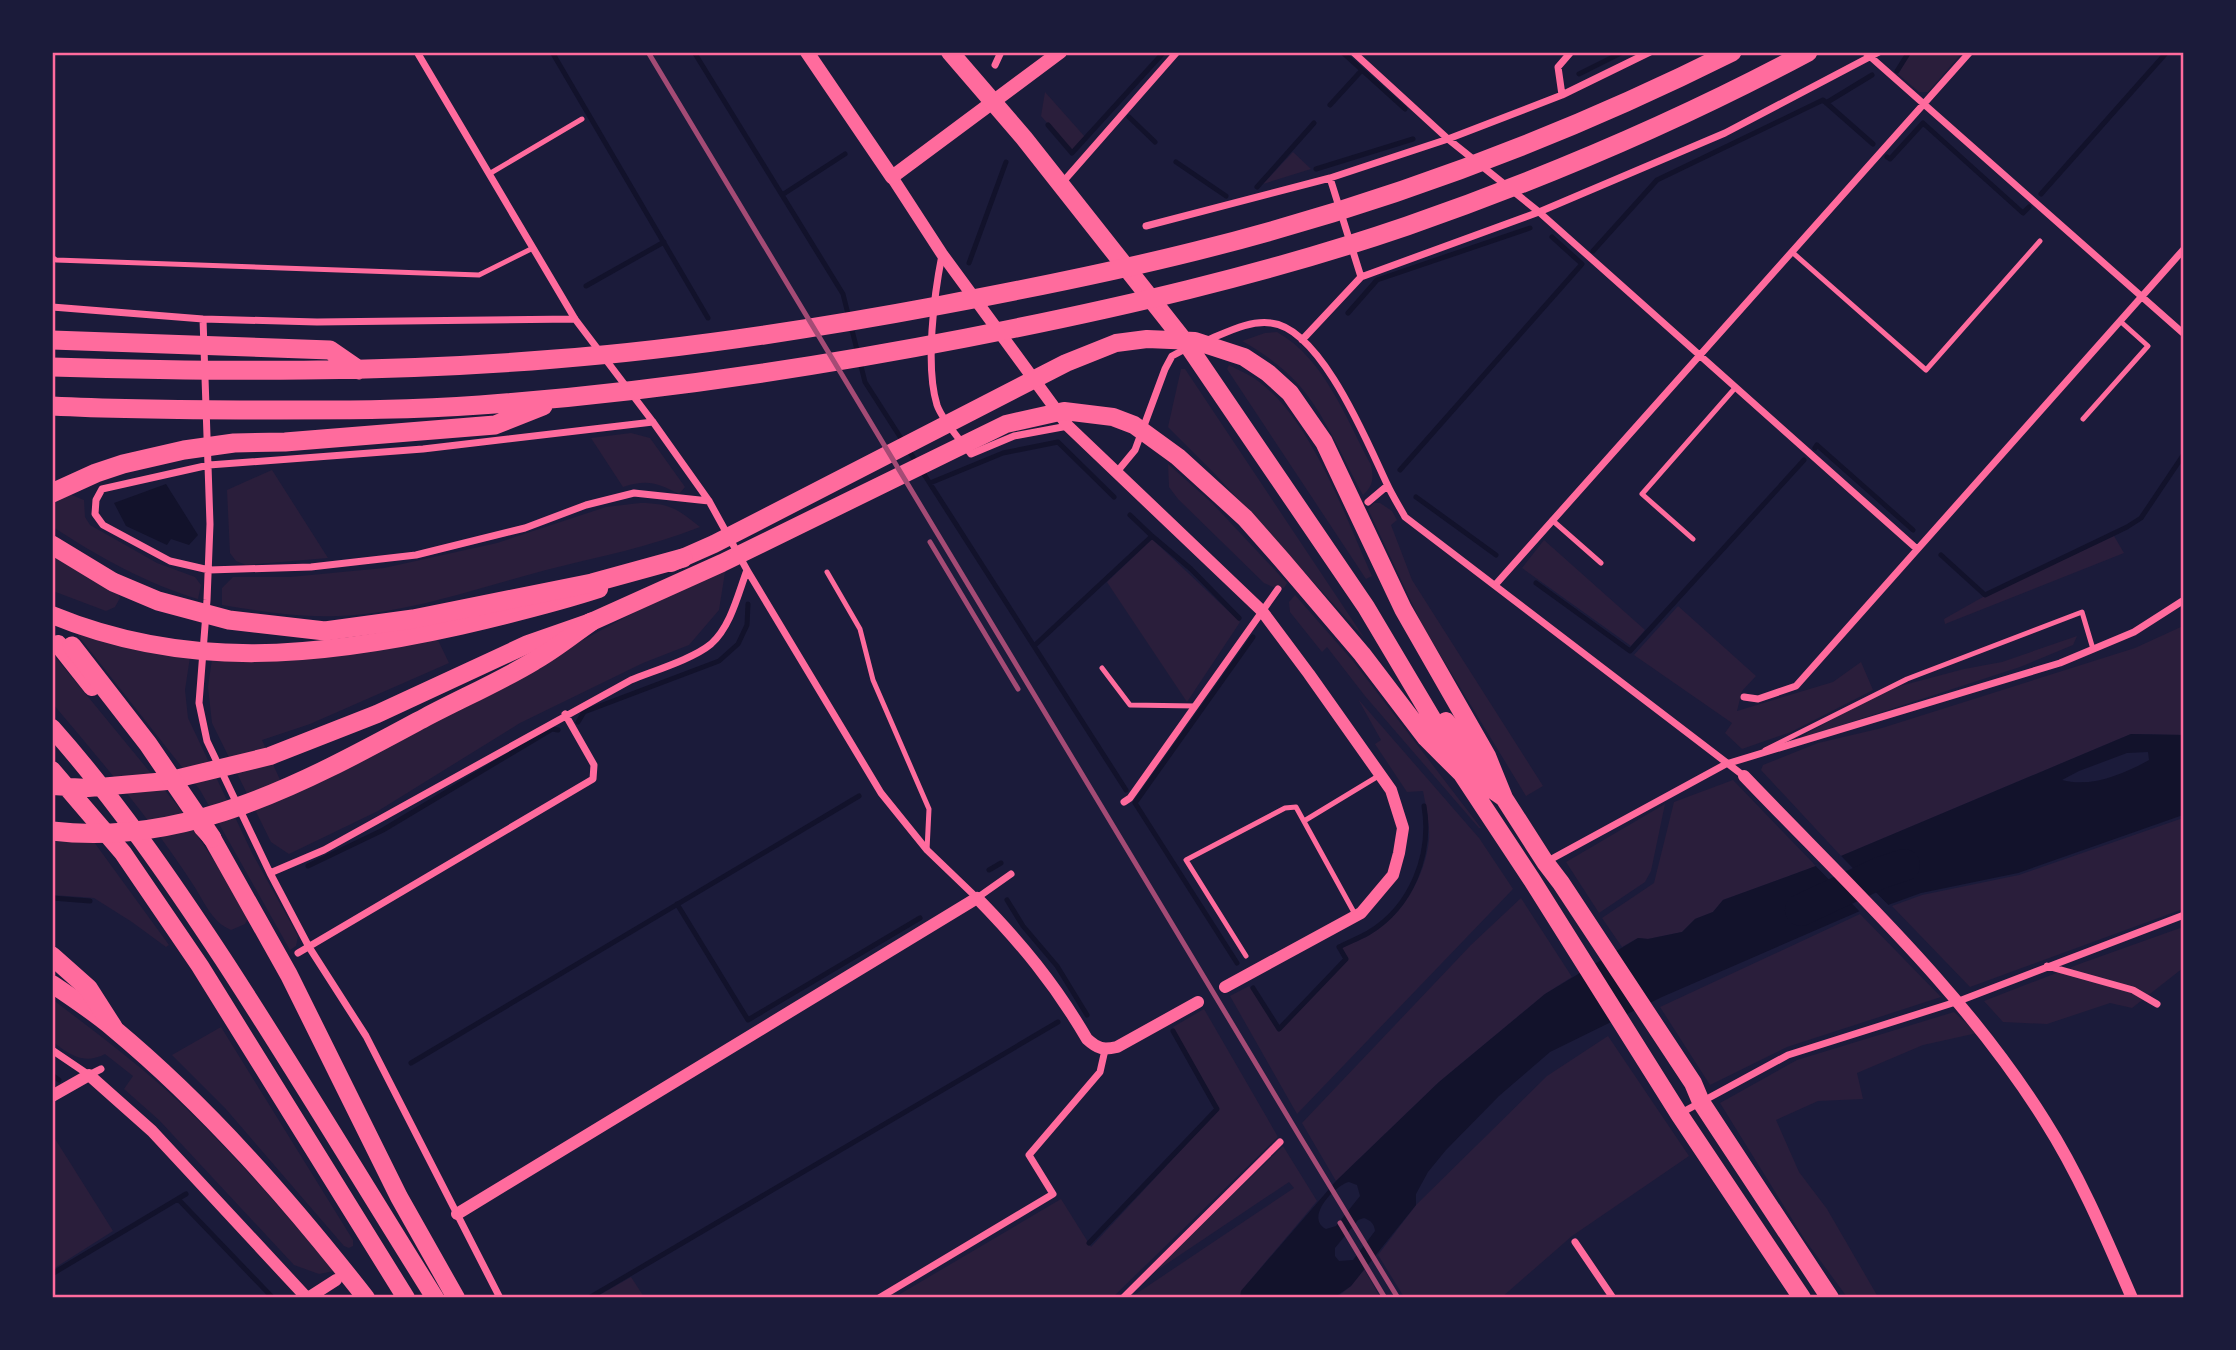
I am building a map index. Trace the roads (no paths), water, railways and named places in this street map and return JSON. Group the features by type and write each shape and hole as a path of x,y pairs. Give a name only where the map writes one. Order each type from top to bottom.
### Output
{"highway":[{"path":"950,52 1061,184 1189,347 1397,657 1437,707 1494,791 1504,798"},
{"path":"52,367 207,372 359,370 556,359 778,333 1017,291 1125,268 1289,225 1449,173 1610,110 1732,52"},
{"path":"52,406 143,410 380,410 478,405 673,386 919,347 1107,308 1303,258 1404,227 1574,162 1686,114 1808,52"},
{"path":"52,615 104,633 230,653 314,652 391,641 533,609 584,594 684,558 1066,363 1116,342 1147,339 1195,341 1244,357 1268,373 1290,393 1324,442 1403,609 1487,756 1504,798 1693,1083 1701,1102 1830,1297"},
{"path":"52,340 330,350 359,370"},
{"path":"52,494 123,464 184,450 234,443 285,442 495,425 564,398"},
{"path":"52,786 88,788 167,781 270,757 377,713 528,644 591,622 722,564 1006,424 1064,411 1113,417 1135,425 1178,457 1245,518 1362,654 1426,738 1462,774"},
{"path":"52,545 135,593 229,620 325,631 370,627 592,583 684,558"},
{"path":"52,605 107,625 188,646"},
{"path":"52,831 99,833 168,827 208,818 285,789 356,755 534,661 591,622"},
{"path":"65,645 148,744 212,838 289,975 399,1197 456,1297"},
{"path":"1397,657 1446,740 1462,774 1679,1114 1802,1297"},
{"path":"52,728 119,810 204,930 293,1065 435,1297"},
{"path":"52,770 123,853 200,966 406,1297"},
{"path":"52,956 88,988 113,1027"},
{"path":"52,984 113,1027 191,1100 262,1172 366,1297"}],"main road":[{"path":"807,52 892,177 995,103 1060,52"}],"street":[{"path":"418,52 575,319 709,501 747,570 881,793 927,850 1009,931 1047,975 1087,1039 1096,1047 1105,1050 1117,1047 1198,1002"},
{"path":"995,65 1000,52"},
{"path":"1061,184 1177,52"},
{"path":"1353,52 1448,139 1539,212 1917,549"},
{"path":"1562,95 1558,67 1571,52"},
{"path":"1146,226 1330,178 1448,139 1562,95 1650,52"},
{"path":"1302,340 1362,277 1539,212 1725,133 1868,55 1879,52"},
{"path":"1496,584 1970,52"},
{"path":"1868,55 2183,334"},
{"path":"892,177 942,254 1068,426 1262,611 1391,790 1403,828 1393,875 1356,916 1225,987"},
{"path":"1330,178 1362,277"},
{"path":"1744,697 1758,699 1796,686 2183,250"},
{"path":"942,254 937,280 931,372 938,407 971,454 1014,436 1068,426"},
{"path":"52,307 203,319 575,319"},
{"path":"203,319 209,464 209,570 199,704 207,741 270,873 309,947 366,1036 500,1297"},
{"path":"1116,472 1135,450 1172,356 1189,347 1260,322 1275,323 1302,340 1325,365 1348,401 1405,517 1744,776 1955,997 2045,1121 2074,1171 2132,1297"},
{"path":"653,422 423,449 209,464 102,489 96,500 95,514 103,525 170,561 209,570 311,567 416,555 525,528 586,505 634,493 709,501"},
{"path":"1368,502 1388,486"},
{"path":"270,873 324,850 565,714 631,680 681,660 711,643 729,617 747,570"},
{"path":"1124,802 1130,798 1278,589"},
{"path":"1545,862 1727,764 2060,663 2134,632 2183,600"},
{"path":"298,953 593,779 594,765 565,714"},
{"path":"457,1214 977,898 1011,874"},
{"path":"1679,1114 1788,1055 2046,966 2183,915"},
{"path":"2046,966 2133,990 2157,1004"},
{"path":"52,1050 89,1075 152,1131 308,1297 337,1280"},
{"path":"879,1297 1053,1194 1029,1155 1100,1072 1105,1050"},
{"path":"52,1096 101,1069"},
{"path":"1123,1297 1280,1142"},
{"path":"1575,1242 1613,1297"}],"lane":[{"path":"489,174 582,119"},
{"path":"1792,252 1926,370 2040,241"},
{"path":"52,257 56,260 479,275 533,248"},
{"path":"2083,419 2148,346 2120,321"},
{"path":"1693,538 1642,494 1735,388"},
{"path":"1552,520 1601,563"},
{"path":"827,572 860,629 873,680 929,808 927,850"},
{"path":"1745,760 1907,679 2082,612 2094,649"},
{"path":"1102,668 1130,705 1195,706"},
{"path":"1304,821 1380,775"},
{"path":"1245,956 1186,860 1285,808 1296,807 1356,916"}],"waterway":[{"path":"552,52 708,318"},
{"path":"694,52 843,294 865,382 1126,790"},
{"path":"1048,125 1072,153 1164,52"},
{"path":"1342,52 1405,109"},
{"path":"1579,74 1623,52"},
{"path":"1897,71 1909,52"},
{"path":"2041,194 2167,52"},
{"path":"1330,105 1362,70"},
{"path":"1826,103 1872,75"},
{"path":"1593,251 1657,180 1823,100 1873,144"},
{"path":"1129,117 1155,142"},
{"path":"1257,187 1314,123"},
{"path":"1887,157 1890,159 1923,123 2023,213 2029,207"},
{"path":"1316,169 1413,139"},
{"path":"782,195 845,154"},
{"path":"969,263 1006,162"},
{"path":"1176,162 1226,196"},
{"path":"1348,313 1377,280 1530,228"},
{"path":"1400,470 1582,264 1552,237"},
{"path":"586,286 664,242"},
{"path":"930,483 1003,453 1058,442 1114,497"},
{"path":"1815,448 1817,445 1913,530"},
{"path":"1941,555 1985,595 2141,518 2184,454"},
{"path":"1536,583 1630,651 1804,460"},
{"path":"1416,497 1496,555"},
{"path":"1130,515 1152,536"},
{"path":"1034,646 1152,536 1191,569 1239,618"},
{"path":"578,722 584,712 719,661 738,644 747,625 748,604"},
{"path":"1237,963 1135,803 1253,637"},
{"path":"308,866 383,830 552,729 558,730"},
{"path":"411,1063 859,796"},
{"path":"1253,988 1279,1029 1346,959 1339,947 1368,933 1396,909 1407,894 1421,860 1425,842 1424,806"},
{"path":"989,870 1001,863"},
{"path":"1801,910 1880,873 1904,865"},
{"path":"52,898 90,901"},
{"path":"1007,900 1023,926 1057,966 1087,1015"},
{"path":"677,904 748,1020 920,918"},
{"path":"589,1298 1058,1022"},
{"path":"1089,1243 1217,1109 1173,1031"},
{"path":"52,1075 59,1080"},
{"path":"52,1274 186,1194"},
{"path":"178,1199 273,1298"}],"railway":[{"path":"648,52 1398,1298"},
{"path":"930,542 1018,689"},
{"path":"1340,1223 1385,1298"}]}
